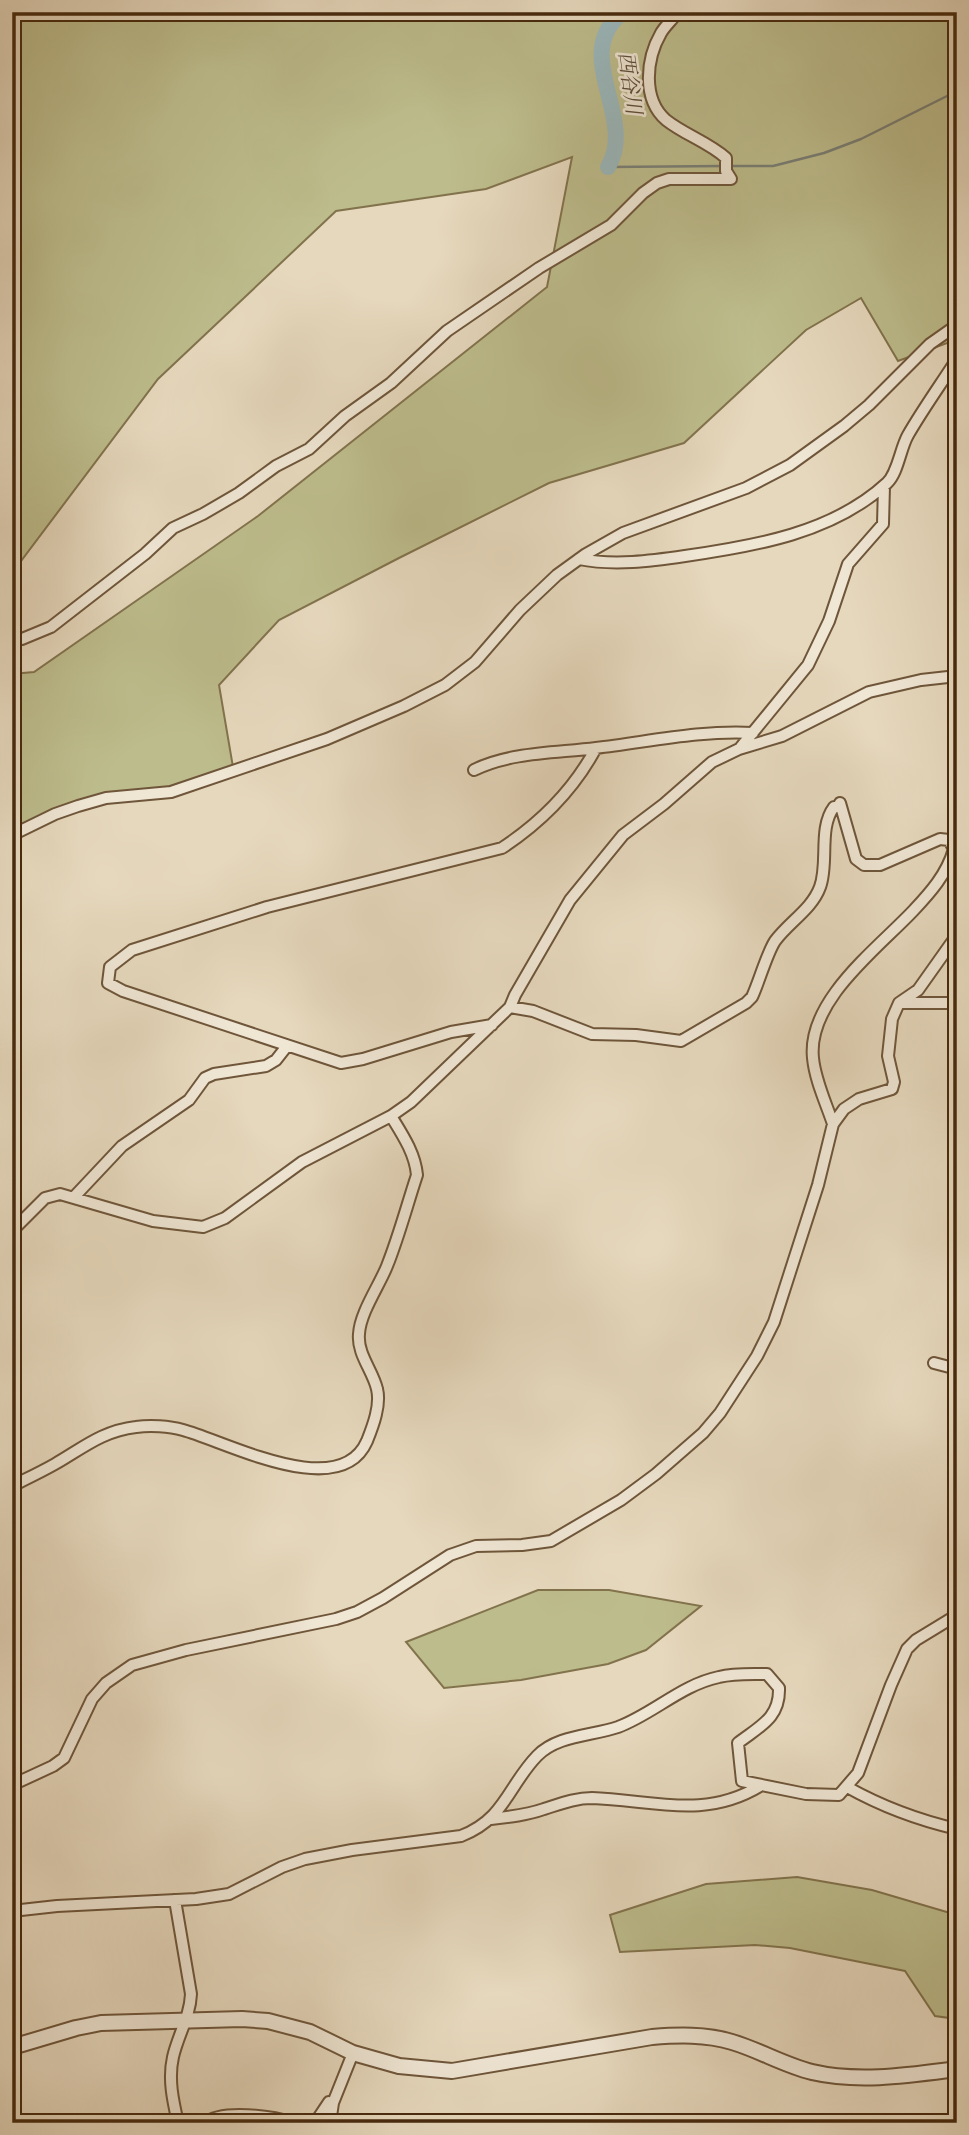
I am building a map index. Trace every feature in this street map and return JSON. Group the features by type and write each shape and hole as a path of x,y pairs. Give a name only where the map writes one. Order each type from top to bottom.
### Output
{"street":[{"path":"12,638 22,639 51,627 145,554 173,528 204,514 276,466 309,449 345,416 391,383 447,331 539,268 611,225 657,183 669,179 732,179 726,171 726,158 712,146 665,119 652,101 649,90 654,46 662,31 678,12"},
{"path":"12,835 55,814 97,801 171,792 189,787 327,739 445,685 466,670 520,610 557,575 579,559 624,533 746,488 790,465 844,426 930,344 957,325"},
{"path":"579,559 592,562 639,561 751,547 830,520 866,500 890,481 906,437 957,359"},
{"path":"739,749 807,665 829,621 848,564 883,524 884,486"},
{"path":"12,1231 45,1198 60,1194 153,1221 203,1227 225,1219 302,1162 391,1116 411,1102 510,1007 514,995 570,900 623,835 712,762 739,749 782,736 869,692 921,680 957,676"},
{"path":"474,770 518,757 670,737 752,733"},
{"path":"492,1025 451,1032 363,1059 341,1063 122,991 108,983 110,967 132,950 267,907 502,848 520,836 555,804 583,772 596,748"},
{"path":"510,1007 533,1011 592,1034 636,1035 681,1041 752,997 773,943 815,900 822,883 826,834 834,807 838,807 840,803 856,859 864,865 880,865 940,839 949,840 954,849 950,864 930,892 849,976 818,1020 813,1040 813,1059 834,1124"},
{"path":"12,1785 64,1758 92,1699 106,1684 132,1665 186,1650 336,1619 357,1612 450,1555 477,1546 551,1541 621,1500 703,1433 720,1413 757,1356 774,1322 818,1185 834,1124 844,1109 859,1099 892,1089 894,1082 888,1056 892,1018 899,1003 918,990 957,935"},
{"path":"899,1003 957,1003"},
{"path":"74,1197 122,1146 189,1100 205,1078 214,1074 265,1066 276,1060 288,1046"},
{"path":"12,1486 55,1465 96,1438 137,1427 182,1429 288,1465 321,1468 338,1466 358,1457 369,1438 378,1406 378,1390 358,1336 387,1267 417,1175 408,1145 391,1116"},
{"path":"934,1363 957,1369"},
{"path":"12,1911 229,1894 282,1867 305,1859 461,1836 477,1830 491,1819 538,1755 553,1745 622,1725 704,1681 733,1674 767,1674 779,1688 780,1700 775,1713 738,1743 743,1781 806,1794 839,1795 858,1773 907,1649 915,1640 957,1615"},
{"path":"491,1819 514,1817 572,1800 593,1798 691,1807 742,1797 760,1786"},
{"path":"847,1787 872,1801 957,1829"},
{"path":"175,1900 191,1994 187,2019 173,2055 171,2070 178,2123"},
{"path":"12,2047 101,2024 187,2019 268,2021 310,2032 354,2053 399,2066 452,2070 652,2037 679,2035 732,2042 790,2066 835,2076 883,2076 957,2069"},
{"path":"330,2123 333,2103 354,2053"},
{"path":"315,2123 329,2102 333,2103"},
{"path":"205,2123 214,2117 228,2116 270,2116 293,2123"}],"shaded area":[{"path":"12,12 957,12 957,337 953,341 898,361 861,298 806,330 684,443 549,483 279,620 219,685 234,773 113,799 12,828 12,674 34,672 258,516 547,287 572,157 486,189 336,211 158,379 12,573"},
{"path":"538,1590 609,1590 701,1606 646,1650 608,1664 521,1680 444,1688 406,1642"},
{"path":"797,1877 872,1890 957,1915 957,2019 935,2016 905,1971 790,1948 755,1945 620,1952 610,1915 706,1884"}],"waterway":[{"name":"西谷川","path":"608,167 615,148 615,128 602,67 602,47 608,29 623,12"},
{"path":"731,166 773,166 824,153 861,139 957,91"},
{"path":"608,167 724,166"}]}
